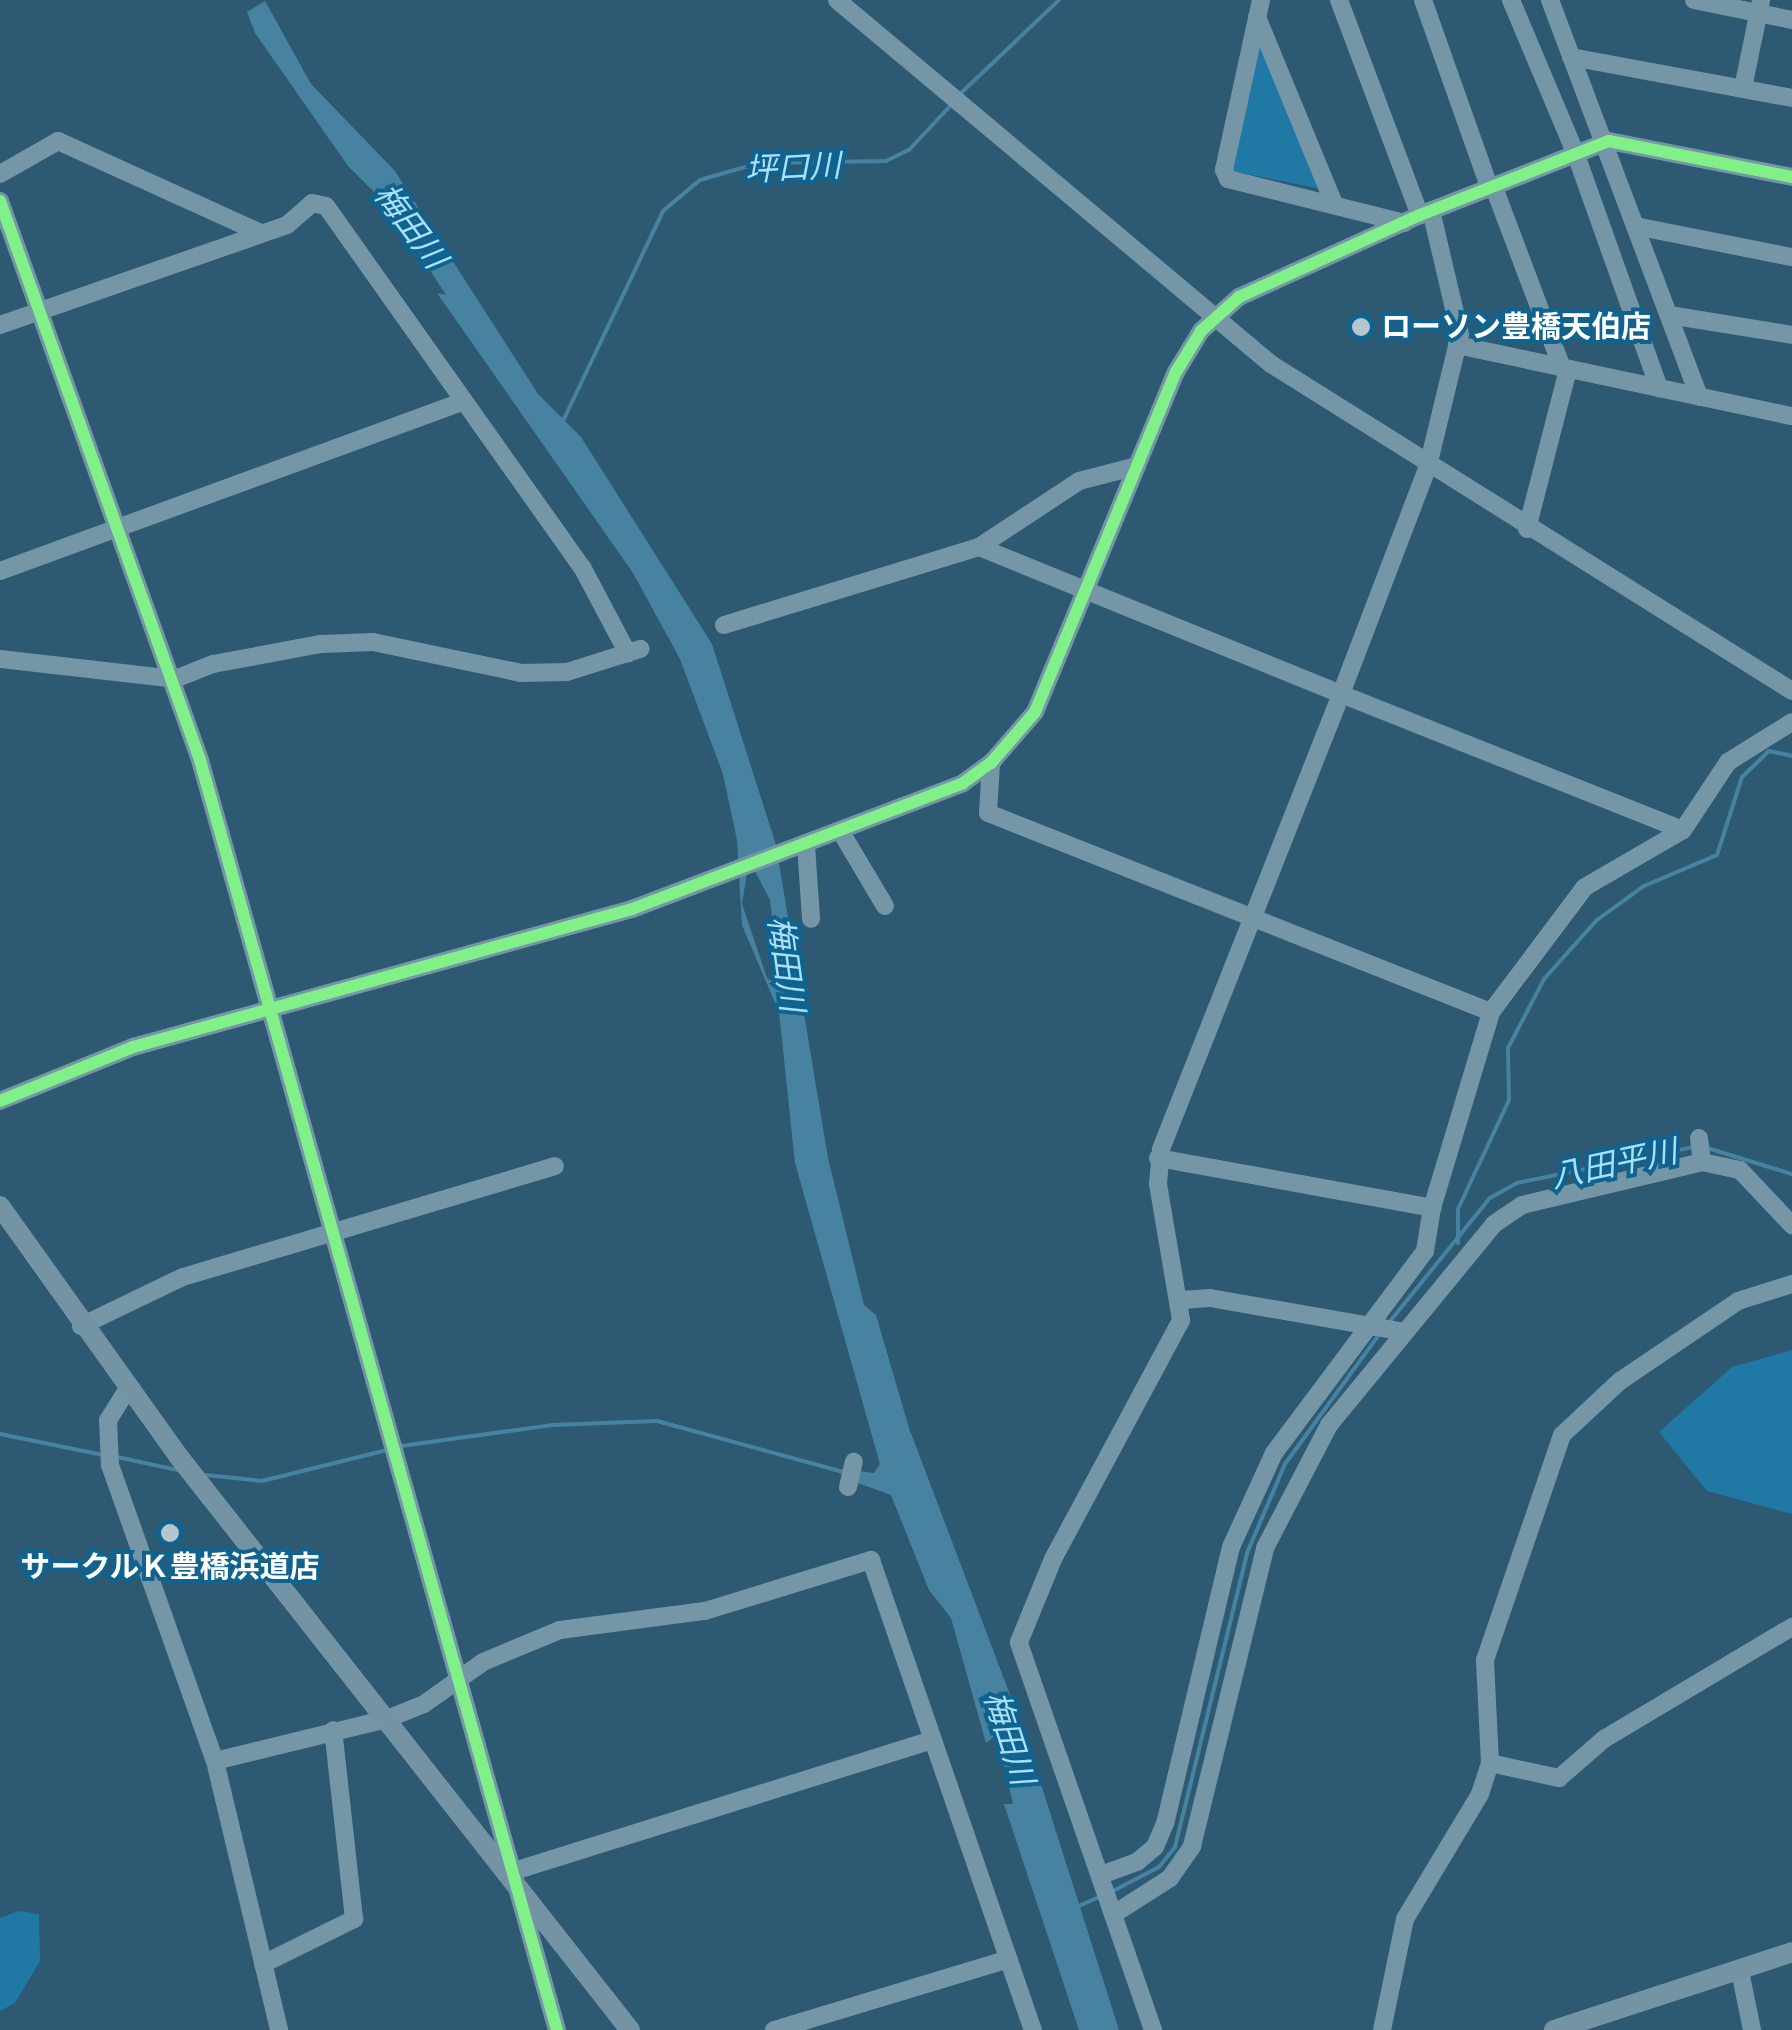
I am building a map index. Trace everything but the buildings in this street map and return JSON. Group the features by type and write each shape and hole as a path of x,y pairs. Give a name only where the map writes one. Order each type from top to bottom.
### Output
{"main road":[{"path":"0,1206 127,1390 630,2030"},
{"path":"1554,2030 1792,1952"}],"street":[{"path":"1153,2030 1019,1642 1053,1559 1181,1320 1182,1300 1158,1158 1428,466 1460,334 1338,0"},
{"path":"1423,0 1565,369 1527,528"},
{"path":"1511,0 1576,152 1659,388"},
{"path":"1550,0 1699,397"},
{"path":"1694,0 1760,6 1792,20"},
{"path":"841,1 1216,317 1333,408 1792,691"},
{"path":"1743,88 1760,6"},
{"path":"1259,8 1224,170 1228,179 1419,216"},
{"path":"1259,8 1333,201"},
{"path":"1571,57 1792,98"},
{"path":"0,174 58,141 261,233"},
{"path":"0,1101 90,1061 706,883 942,794 992,763 1035,712 1176,372 1216,317 1263,282 1491,185 1602,144 1792,177"},
{"path":"0,200 174,680 400,1460 508,1873 557,2030"},
{"path":"0,325 287,225 312,203 326,206 582,567 634,651 567,672 521,674 372,642 322,644 214,664 174,680 0,659"},
{"path":"1635,226 1792,257"},
{"path":"1669,315 1792,335"},
{"path":"1457,345 1792,416"},
{"path":"0,572 463,402"},
{"path":"724,625 979,547 1079,481 1138,466"},
{"path":"979,547 1085,593 1683,830"},
{"path":"1107,1893 1155,1847 1231,1547 1274,1453 1425,1251 1432,1208 1490,1012 1584,887 1683,830 1728,762 1792,722"},
{"path":"992,763 988,813 1490,1012"},
{"path":"840,832 886,906"},
{"path":"806,845 811,919"},
{"path":"1698,1138 1702,1162"},
{"path":"1158,1158 1432,1208"},
{"path":"1107,1893 1170,1878 1192,1846 1265,1548 1329,1425 1508,1212 1702,1162 1740,1170 1792,1225"},
{"path":"81,1326 183,1277 555,1166"},
{"path":"1382,2030 1405,1919 1480,1794 1490,1763 1485,1660 1562,1435 1620,1381 1738,1301 1792,1284"},
{"path":"1182,1300 1210,1298 1404,1332"},
{"path":"127,1390 108,1420 110,1466 214,1761 279,2030"},
{"path":"848,1487 854,1462"},
{"path":"214,1761 386,1719 424,1704 457,1680 560,1630 705,1611 872,1560 1033,2030"},
{"path":"1490,1763 1558,1778 1604,1739 1792,1627"},
{"path":"263,1964 354,1918 333,1730"},
{"path":"508,1873 933,1740"},
{"path":"774,2030 1009,1959"},
{"path":"1740,1971 1752,2030"}],"shaded area":[{"path":"1261,34 1321,189 1232,171"},
{"path":"1792,1350 1792,1514 1707,1491 1659,1432 1732,1367"},
{"path":"19,1911 39,1914 40,1961 15,2003 0,2011 0,1918"}],"water":[{"name":"梅田川","path":"265,1 311,84 395,171 538,394 581,437 712,644 776,845 828,1158 864,1305 876,1315 909,1428 1026,1737 1119,2030 1079,2030 1004,1804 1013,1804 997,1734 986,1743 951,1618 929,1590 891,1495 855,1482 859,1471 874,1473 880,1464 795,1163 779,1012 742,925 737,840 723,774 680,659 633,573 437,293 446,295 389,207 348,166 255,33 247,12","holes":["749,860 770,900 780,987 767,978 742,904"]}],"waterway":[{"name":"坪口川","path":"961,93 1059,0"},
{"name":"坪口川","path":"562,423 663,211 700,180 759,163 886,161 909,150 952,104"},
{"path":"1458,1243 1458,1209 1509,1100 1508,1048 1544,979 1597,920 1644,886 1717,855 1742,777 1769,751 1792,756"},
{"name":"八田平川","path":"1387,1325 1490,1198 1517,1183 1694,1147"},
{"name":"八田平川","path":"1704,1147 1792,1174"},
{"path":"1113,1891 1159,1867 1175,1847 1247,1553 1285,1464 1378,1336"},
{"path":"401,1446 552,1425 657,1421 847,1473"},
{"path":"0,1434 103,1455"},
{"path":"206,1475 262,1481 387,1450"},
{"path":"117,1457 177,1470"},
{"path":"1076,1907 1100,1897"}],"cycle path":[{"path":"0,1101 133,1047 632,909 963,783 991,763 1035,712 1176,372 1201,331 1239,297 1420,215 1609,141 1792,177"},
{"path":"0,201 200,760 557,2030"}],"place":[{"name":"ローソン豊橋天伯店","path":"1361,327"},
{"name":"サークルＫ豊橋浜道店","path":"170,1533"}]}
